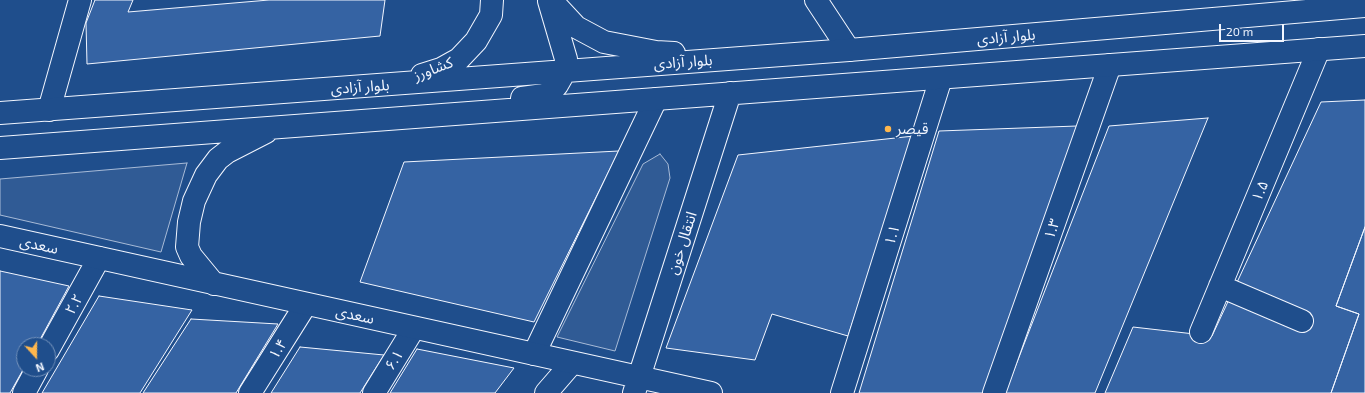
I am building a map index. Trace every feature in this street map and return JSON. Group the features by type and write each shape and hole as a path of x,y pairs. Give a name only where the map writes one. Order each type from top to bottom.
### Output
{"main road":[{"path":"49,110 80,0"},
{"name":"کشاورز","path":"386,85 441,69 459,59 476,41 491,15 492,0"},
{"path":"550,0 576,27 604,42 656,52 753,57"},
{"path":"457,114 466,105 472,102 544,95 557,85 565,71 566,59 550,0"},
{"path":"816,0 849,50"},
{"name":"بلوار آزادی","path":"0,113 849,50 1365,6"},
{"path":"0,148 1365,46"},
{"name":"۱.۵","path":"1201,332 1319,49"},
{"name":"۱.۳","path":"994,393 1110,65"},
{"name":"۱.۱","path":"842,393 941,78"},
{"name":"انتقال خون","path":"636,385 730,93"},
{"path":"534,354 656,99"},
{"path":"214,284 191,256 187,247 189,222 194,201 206,175 218,159 227,152 274,128"},
{"name":"سعدی","path":"0,236 534,354 572,363 636,385 711,393"},
{"name":"۲.۲","path":"55,337 99,258"},
{"path":"1220,286 1302,321"},
{"name":"۱.۴","path":"250,393 306,304"},
{"name":"۶.۱","path":"374,393 414,328"},
{"path":"546,393 572,363"},
{"path":"24,393 33,377"}],"shaded area":[{"path":"660,154 668,164 670,178 615,351 557,337 643,164"},
{"path":"187,163 161,252 0,215 0,179"}],"building":[{"path":"95,0 133,0 128,12 269,0 385,0 380,36 87,64 86,23"},
{"path":"1365,100 1365,227 1336,306 1359,314 1331,393 1105,393 1133,327 1212,336 1321,102"},
{"path":"1208,118 1095,393 1005,393 1109,126"},
{"path":"1077,126 983,393 859,393 939,131"},
{"path":"914,136 848,336 772,314 755,360 666,348 738,155"},
{"path":"619,151 534,322 360,282 404,162"},
{"path":"1365,227 1365,393 1331,393 1359,314 1336,306"},
{"path":"0,271 69,286 41,337 16,337 16,377 19,377 10,393 0,393"},
{"path":"99,296 192,310 140,393 42,393 51,377 56,377 56,369"},
{"path":"191,319 278,324 236,393 143,393"},
{"path":"300,347 384,355 360,393 271,393"},
{"path":"417,349 514,368 495,393 390,393"}],"place":[{"name":"قیصر","path":"888,129"}]}
